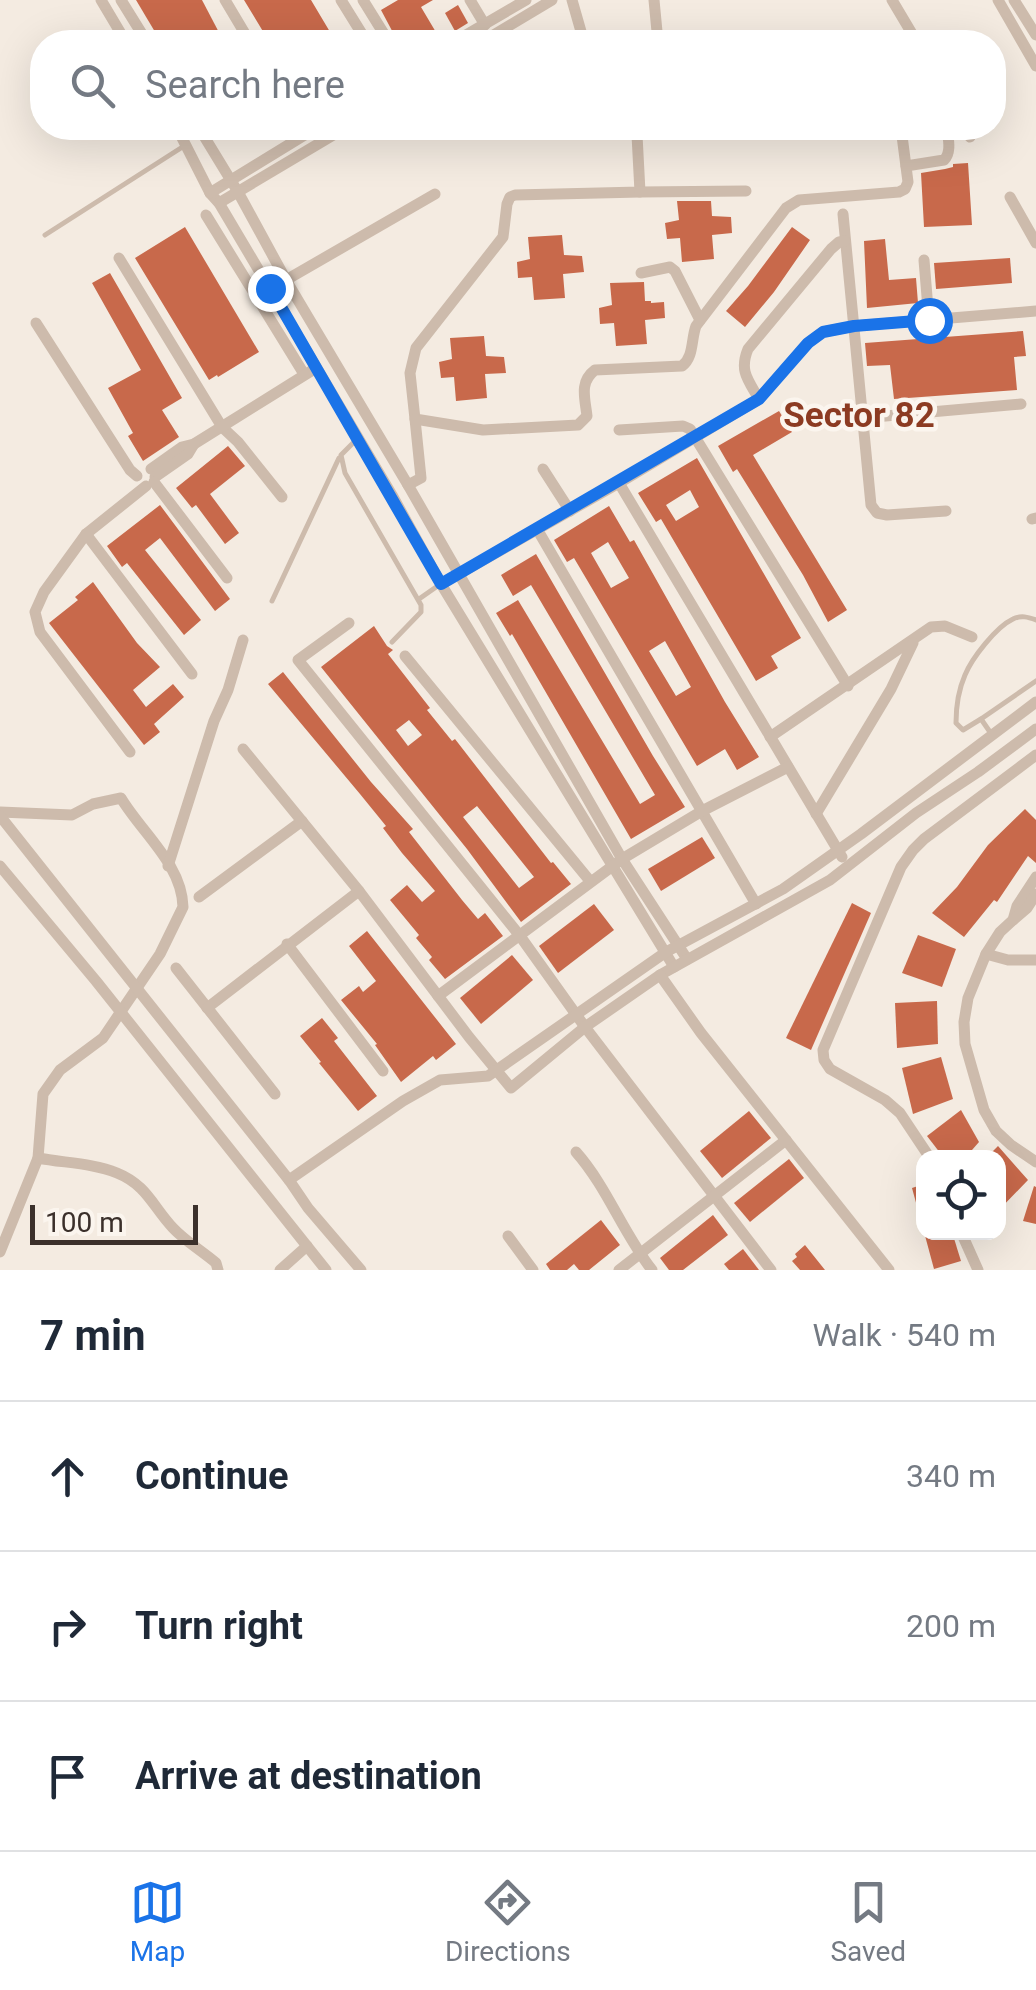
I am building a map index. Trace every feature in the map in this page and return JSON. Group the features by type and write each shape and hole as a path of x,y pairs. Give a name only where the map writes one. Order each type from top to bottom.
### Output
{"street":[{"path":"101,0 119,30"},
{"path":"121,0 140,30"},
{"path":"225,0 243,30"},
{"path":"341,0 361,30"},
{"path":"364,0 382,30"},
{"path":"470,0 485,25"},
{"path":"476,30 526,0"},
{"path":"502,30 552,0"},
{"path":"572,0 581,30"},
{"path":"654,0 657,30"},
{"path":"892,0 910,30"},
{"path":"997,0 1036,66"},
{"path":"1014,0 1036,34"},
{"path":"184,140 310,371"},
{"path":"206,140 408,485 674,966"},
{"path":"235,186 293,140"},
{"path":"215,198 322,140"},
{"path":"636,140 640,192"},
{"path":"416,424 483,430 578,425 587,416 583,384 594,370 682,366 690,357 692,336 700,320 793,202 905,189 908,182 903,140"},
{"path":"906,166 948,158 948,140"},
{"path":"408,485 420,478 410,373 416,348 503,237 510,198 746,191"},
{"path":"286,280 435,194"},
{"path":"1010,197 1036,244"},
{"path":"842,214 871,506 877,513 887,515 946,511"},
{"path":"206,216 358,438 441,584 617,864 687,959"},
{"path":"759,399 744,372 748,349 831,249 845,240"},
{"path":"119,258 222,426 282,497"},
{"path":"924,260 929,320"},
{"path":"641,273 670,266 700,320"},
{"path":"441,584 759,399 808,343 823,332 1036,311"},
{"path":"36,323 130,470 149,478 228,578"},
{"path":"130,752 40,632 35,612 44,592 86,534 182,448 310,371"},
{"path":"863,418 1021,404"},
{"path":"619,430 683,426 690,429 848,686"},
{"path":"543,468 570,511"},
{"path":"618,482 849,866"},
{"path":"537,529 756,904"},
{"path":"86,534 192,674"},
{"path":"349,624 298,660 520,936 771,1270"},
{"path":"770,737 931,628 944,626 972,637"},
{"path":"816,814 891,689 914,639"},
{"path":"168,866 243,640"},
{"path":"405,656 590,882"},
{"path":"289,1180 440,1080 488,1076 678,944 783,889 1036,702"},
{"path":"243,749 512,1088 585,1027 660,975 830,880 916,813 1035,732"},
{"path":"925,1150 900,1113 886,1100 830,1069 824,1060 824,1050 913,850 1036,755"},
{"path":"438,996 617,864 702,811 788,767"},
{"path":"0,814 72,815 93,804 121,798 153,839 178,882 183,900 160,954 103,1038 60,1070 43,1094 38,1158 0,1252"},
{"path":"0,814 360,1270"},
{"path":"199,898 302,822"},
{"path":"0,866 326,1270"},
{"path":"1013,920 1036,876"},
{"path":"207,1008 359,891"},
{"path":"1036,894 1027,908 1000,932 986,954 968,998 964,1022 965,1044 984,1110 996,1131 1036,1162"},
{"path":"287,944 383,1071"},
{"path":"986,954 1008,960 1036,960"},
{"path":"176,968 275,1094"},
{"path":"660,975 701,1033 889,1270"},
{"path":"619,1270 786,1140"},
{"path":"576,1152 596,1174 652,1270"},
{"path":"38,1158 118,1173 138,1185 172,1228 216,1263 219,1270"},
{"path":"508,1236 533,1270"},
{"path":"965,1240 978,1270"},
{"path":"280,1270 307,1246"}],"lane":[{"path":"45,235 186,144"},
{"path":"272,601 340,455 358,438"},
{"path":"340,455 345,474 419,599 421,612 392,642"},
{"path":"419,599 441,584"},
{"path":"1036,620 1014,617 985,645 966,673 956,703 956,724 963,730 1036,681"},
{"path":"981,719 992,735"}],"building":[{"path":"136,0 202,0 218,30 154,30"},
{"path":"244,0 311,0 329,30 262,30"},
{"path":"398,0 433,0 421,7 435,30 392,30 381,10"},
{"path":"458,5 468,23 454,30 445,13"},
{"path":"968,163 972,225 924,227 921,173"},
{"path":"677,201 711,201 712,216 731,217 732,233 712,235 714,259 682,262 680,238 667,239 665,223 679,220"},
{"path":"185,227 259,352 209,380 135,258"},
{"path":"792,227 810,240 745,327 726,311"},
{"path":"562,235 564,255 582,256 584,272 563,274 565,298 534,300 532,277 518,278 517,262 530,259 528,237"},
{"path":"885,239 889,280 916,278 918,303 867,308 864,241"},
{"path":"1010,258 1012,283 936,289 934,263"},
{"path":"110,273 182,398 162,410 179,437 143,461 128,436 133,433 108,388 141,370 92,283"},
{"path":"644,282 645,301 664,302 665,318 645,320 647,344 616,346 614,323 600,324 599,308 612,305 610,283"},
{"path":"1023,331 1026,356 1014,357 1017,390 894,399 890,365 867,366 865,343"},
{"path":"484,336 486,356 504,357 506,373 485,374 487,398 456,401 454,377 441,378 439,362 452,359 450,338"},
{"path":"779,411 792,432 753,455 847,610 828,622 737,469 733,472 718,446"},
{"path":"228,446 245,466 210,494 239,533 225,544 196,505 192,508 176,488"},
{"path":"697,458 801,638 771,656 778,668 756,681 661,519 656,522 638,493","holes":["690,490 699,507 676,521 666,505"]},
{"path":"160,505 230,599 215,611 160,538 145,550 201,620 184,635 127,563 122,567 107,546"},
{"path":"609,506 630,542 634,540 759,757 737,770 725,749 697,766 574,558 567,562 554,540","holes":["608,542 629,578 611,588 591,553","665,641 691,687 676,696 649,651"]},
{"path":"536,554 685,807 631,839 496,613 518,600 640,804 655,795 531,585 513,596 501,575"},
{"path":"93,582 137,643 160,667 133,690 146,707 173,684 184,697 154,724 160,732 144,745 49,623"},
{"path":"374,626 393,650 388,654 430,708 427,710 452,741 455,739 571,884 521,922 321,667","holes":["409,720 422,735 408,746 396,730","477,806 534,877 519,888 463,817"]},
{"path":"283,672 413,829 409,832 462,900 478,919 485,913 503,936 445,979 416,938 419,935 390,900 407,885 422,902 435,891 268,684"},
{"path":"1025,809 1036,820 1036,863 1028,856 997,902 994,900 964,937 932,913 988,845"},
{"path":"702,837 715,858 661,891 648,869"},
{"path":"852,903 871,913 811,1050 786,1038"},
{"path":"594,904 614,930 558,973 539,946"},
{"path":"367,931 456,1044 436,1060 433,1056 401,1082 377,1044 341,1000 359,986 363,992 376,981 349,946"},
{"path":"918,935 956,949 942,987 902,973"},
{"path":"512,955 533,980 481,1024 460,998"},
{"path":"937,1001 938,1044 897,1048 895,1003"},
{"path":"322,1018 338,1038 334,1041 377,1096 358,1111 300,1036"},
{"path":"941,1057 953,1099 913,1114 902,1068"},
{"path":"961,1110 979,1142 972,1150 938,1150 927,1136"},
{"path":"749,1111 771,1138 722,1178 700,1151"},
{"path":"1006,1155 1028,1180 1006,1203"},
{"path":"789,1159 804,1178 750,1222 734,1203"},
{"path":"1036,1187 1036,1224 1023,1221"},
{"path":"713,1215 728,1235 683,1270 669,1270 660,1258"},
{"path":"601,1220 620,1245 589,1270 579,1270 574,1264 567,1270 550,1270 546,1264"},
{"path":"926,1240 954,1240 961,1261 934,1269"},
{"path":"805,1245 825,1270 800,1270 792,1261"},
{"path":"743,1249 759,1270 729,1270 724,1264"}],"district":[{"name":"Sector 82","path":"859,415"}],"route":[{"path":"270,288 441,584 759,399 808,343 823,332 929,320"}]}
